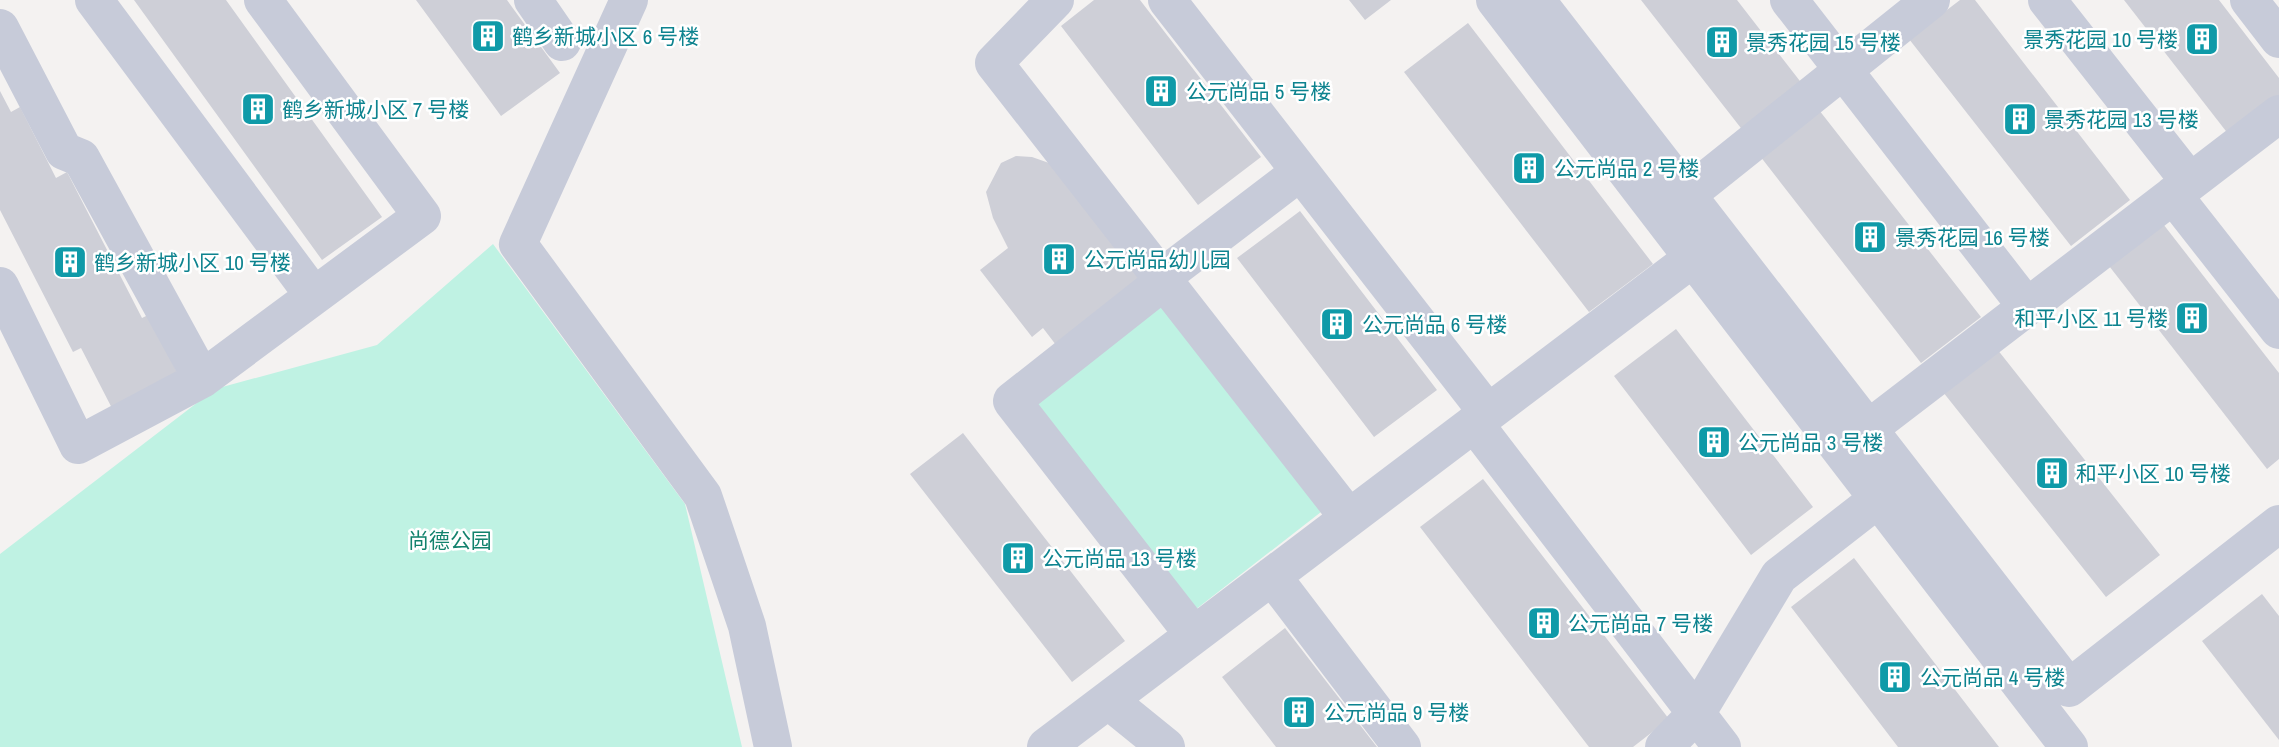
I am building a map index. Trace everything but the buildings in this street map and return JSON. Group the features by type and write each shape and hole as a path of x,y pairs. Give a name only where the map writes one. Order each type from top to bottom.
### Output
{"street":[{"path":"93,0 314,296"},
{"path":"0,286 78,445 202,379 422,216 262,0"},
{"path":"533,0 562,41"},
{"path":"629,0 518,244 703,496 747,626 772,747"},
{"path":"1055,0 995,63 1349,518"},
{"path":"1167,0 1300,172 1722,747"},
{"path":"1494,0 2068,747"},
{"path":"1536,0 2069,688 2279,524"},
{"path":"1789,0 2027,307"},
{"path":"1687,195 1931,0"},
{"path":"2047,0 2279,330"},
{"path":"2249,0 2279,39"},
{"path":"0,27 64,151 81,158 202,379"},
{"path":"1868,429 2279,114"},
{"path":"1195,635 1012,401 1300,172"},
{"path":"1049,746 1693,258"},
{"path":"1664,747 1696,714 1779,576 1878,499"},
{"path":"1272,576 1402,747"},
{"path":"1108,700 1166,747"}],"green space":[{"name":"尚德公园","path":"493,244 685,504 742,747 0,747 0,554 215,389 377,345"},
{"path":"1160,305 1321,512 1195,610 1034,403"}],"place":[{"name":"鹤乡新城小区 6 号楼","path":"488,36"},
{"name":"景秀花园 10 号楼","path":"2202,39"},
{"name":"景秀花园 15 号楼","path":"1722,42"},
{"name":"公元尚品 5 号楼","path":"1161,91"},
{"name":"鹤乡新城小区 7 号楼","path":"258,109"},
{"name":"景秀花园 13 号楼","path":"2020,119"},
{"name":"公元尚品 2 号楼","path":"1529,168"},
{"name":"景秀花园 16 号楼","path":"1870,237"},
{"name":"公元尚品幼儿园","path":"1059,259"},
{"name":"鹤乡新城小区 10 号楼","path":"70,262"},
{"name":"和平小区 11 号楼","path":"2192,318"},
{"name":"公元尚品 6 号楼","path":"1337,324"},
{"name":"公元尚品 3 号楼","path":"1714,442"},
{"name":"和平小区 10 号楼","path":"2052,473"},
{"name":"公元尚品 13 号楼","path":"1018,558"},
{"name":"公元尚品 7 号楼","path":"1544,623"},
{"name":"公元尚品 4 号楼","path":"1895,677"},
{"name":"公元尚品 9 号楼","path":"1299,712"}]}
